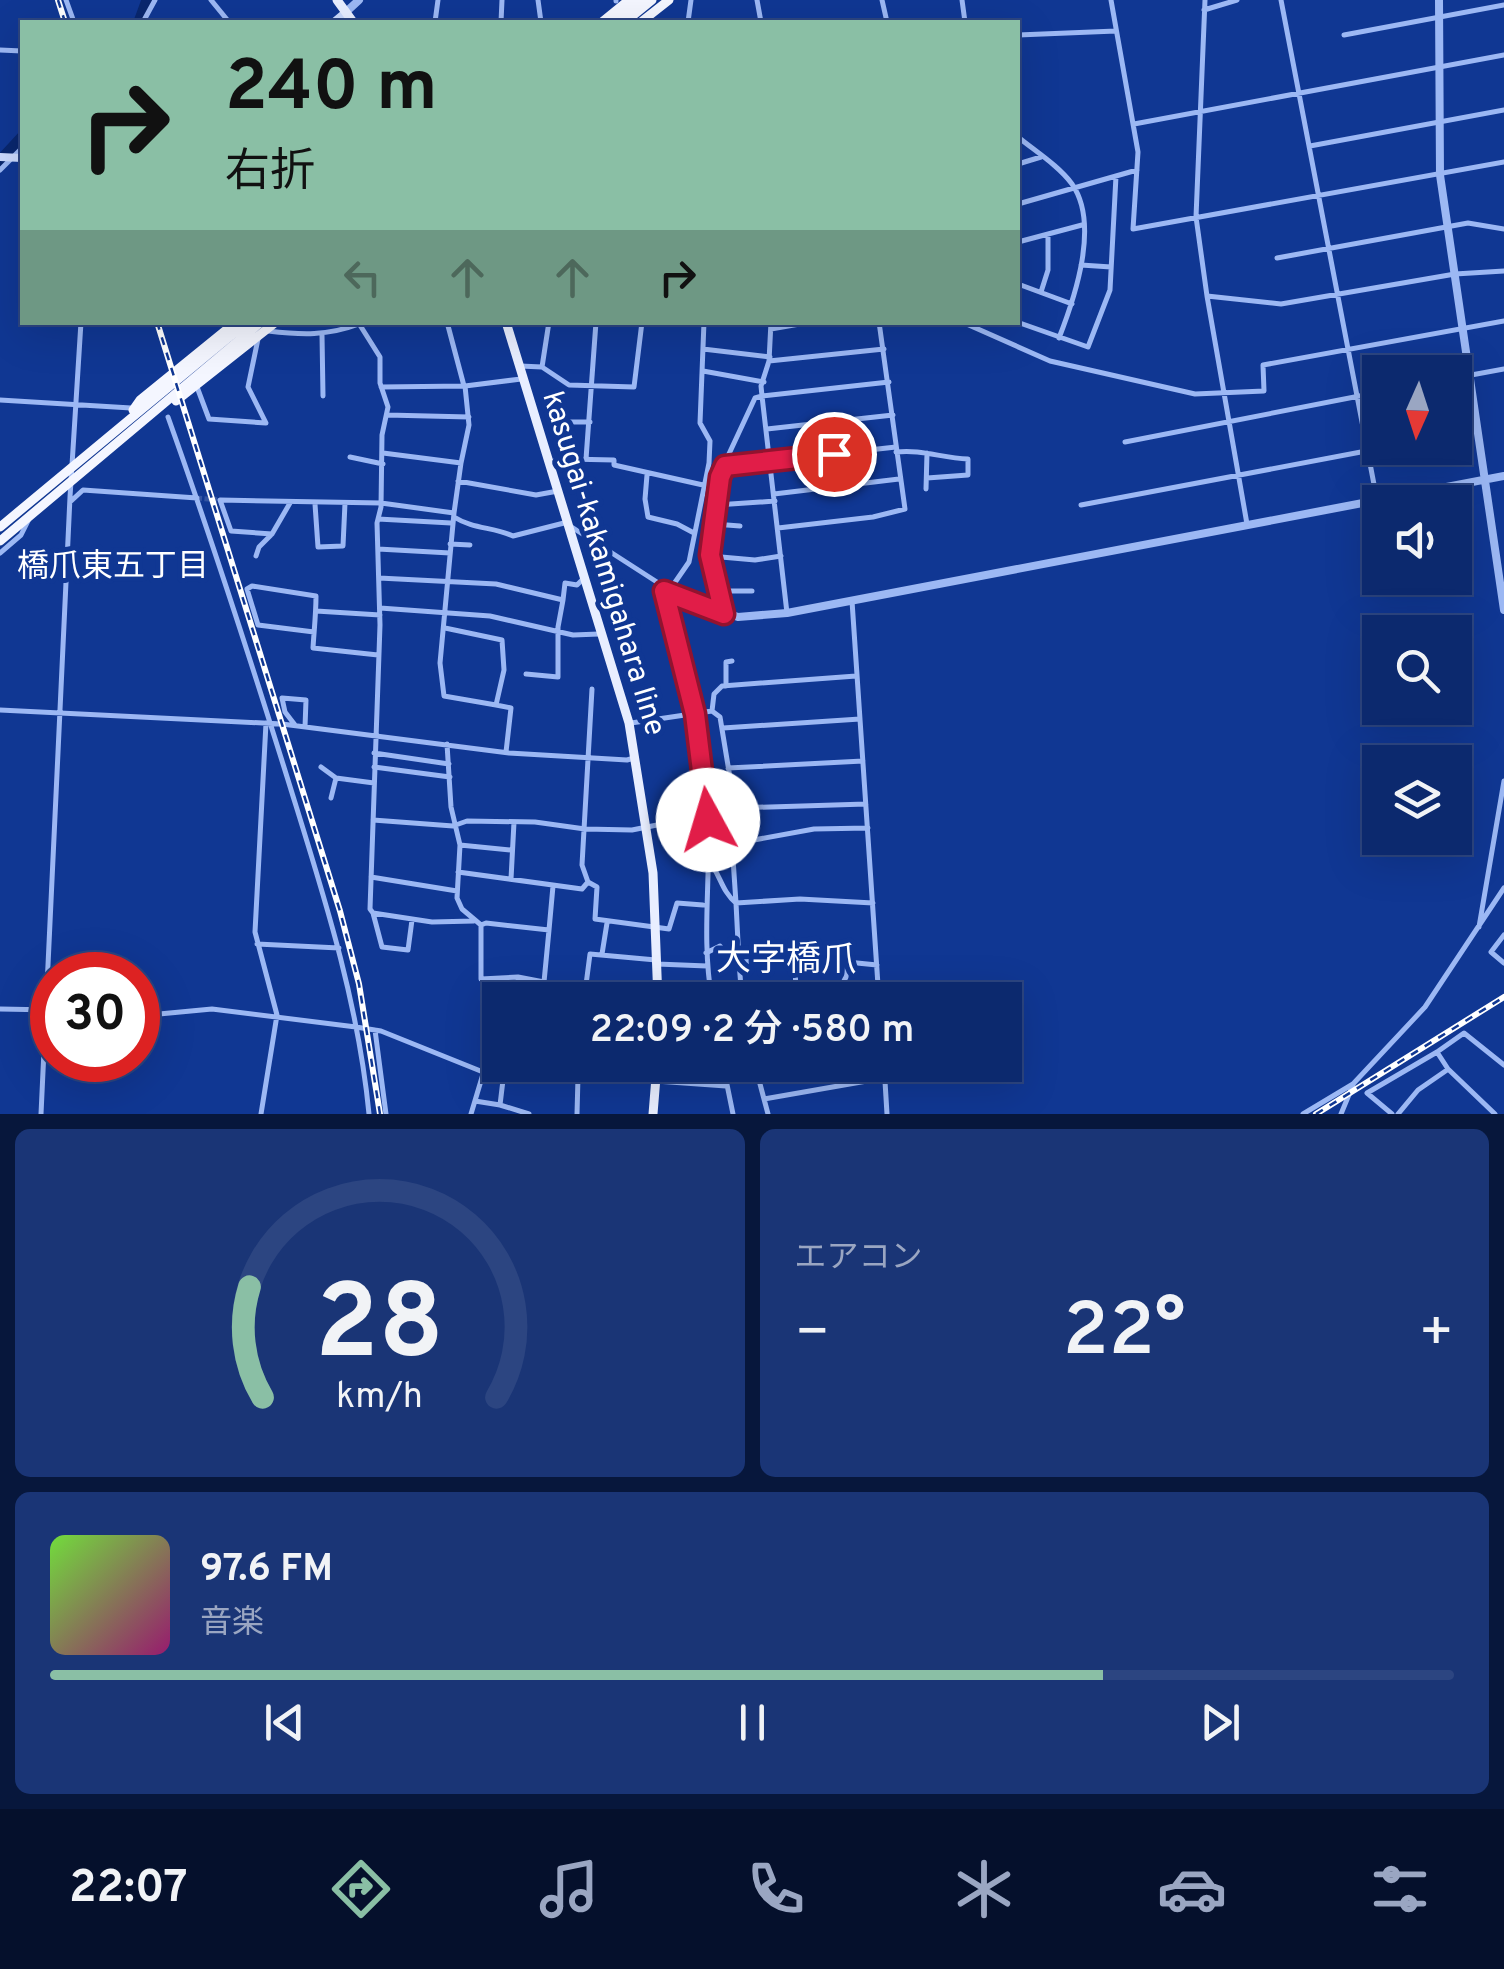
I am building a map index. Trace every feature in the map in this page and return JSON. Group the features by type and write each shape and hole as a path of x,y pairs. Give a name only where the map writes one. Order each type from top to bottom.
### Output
{"highway":[{"path":"605,20 630,0"},
{"path":"616,20 641,0"},
{"path":"627,20 652,0"},
{"path":"644,20 669,0"},
{"path":"126,429 134,408 232,325"},
{"path":"0,527 71,475 243,325"},
{"path":"126,429 262,330"},
{"path":"126,429 197,387 262,330"},
{"path":"0,541 71,475"}],"main road":[{"path":"337,0 351,20"},
{"path":"336,20 346,12"},
{"path":"0,157 20,158"},
{"name":"kasugai-kakamigahara line","path":"507,325 630,724 647,827 658,982"},
{"path":"653,1114 656,1082"}],"street":[{"path":"211,0 228,20"},
{"path":"346,12 360,0"},
{"path":"1110,0 1138,152 1132,229 1504,162"},
{"path":"1204,0 1196,217 1247,524"},
{"path":"1204,10 1237,0"},
{"path":"1281,0 1362,418"},
{"path":"1440,0 1440,175 1467,355"},
{"path":"1344,35 1504,5"},
{"path":"1020,35 1116,31"},
{"path":"1134,124 1504,55"},
{"path":"1310,146 1504,110"},
{"path":"1020,139 1075,189 1082,225 1080,283 1059,338"},
{"path":"0,170 20,150"},
{"path":"1020,163 1041,157"},
{"path":"1020,203 1137,170"},
{"path":"1020,323 1088,347 1110,290 1116,176"},
{"path":"1277,258 1468,223 1504,229"},
{"path":"1020,241 1082,225"},
{"path":"1041,292 1048,270 1048,234"},
{"path":"1081,265 1111,266"},
{"path":"1207,296 1280,304 1455,274 1504,271"},
{"path":"1020,285 1072,304"},
{"path":"979,326 1050,360 1195,394 1264,391 1263,366 1504,321"},
{"path":"51,952 81,325"},
{"path":"197,387 209,419 266,423 250,393 262,330 322,335 354,325"},
{"path":"361,325 380,357 381,387 388,416 382,435 378,519 380,611 370,909 382,947 408,950 412,920"},
{"path":"448,325 469,417 450,544 440,663 444,696 511,708 506,752"},
{"path":"542,367 549,325"},
{"path":"586,460 596,325"},
{"path":"520,366 542,367 564,384 634,387 642,325"},
{"path":"667,591 687,568 710,441 700,423 704,325"},
{"path":"778,528 905,510 880,325"},
{"path":"771,326 762,396 788,613"},
{"path":"322,335 323,396"},
{"path":"244,349 254,369"},
{"path":"704,349 769,359 884,349"},
{"path":"1472,376 1504,370"},
{"path":"702,371 764,382"},
{"path":"381,387 464,386 524,378"},
{"path":"724,614 710,556 720,477 755,398 889,382"},
{"path":"1472,389 1504,610"},
{"path":"1125,442 1362,396"},
{"path":"0,400 134,408"},
{"path":"767,429 893,414"},
{"path":"388,416 469,417"},
{"path":"168,417 338,948 356,1026 368,1114"},
{"path":"568,422 590,422"},
{"path":"1472,430 1478,429"},
{"path":"725,466 896,449 920,449 934,458 968,459 968,474 927,478"},
{"path":"1081,505 1362,451"},
{"path":"383,453 460,463"},
{"path":"926,489 927,453"},
{"path":"350,456 382,464"},
{"path":"550,462 614,460 614,465 702,485"},
{"path":"647,474 648,518 677,524 694,533"},
{"path":"1458,485 1504,476"},
{"path":"716,505 899,479"},
{"path":"457,481 536,495 558,491"},
{"path":"70,502 83,490 197,498"},
{"path":"272,534 230,532 220,500 381,504 453,518 513,536 569,524 667,591 724,614 754,617 1362,503"},
{"path":"256,556 290,502"},
{"path":"315,504 318,547 343,546 346,502"},
{"path":"0,553 21,535 30,516"},
{"path":"378,519 453,518"},
{"path":"714,524 740,526"},
{"path":"450,544 470,545"},
{"path":"378,549 450,553"},
{"path":"710,556 754,560 781,556"},
{"path":"526,674 558,677 558,632 565,582 578,585 585,577"},
{"path":"379,578 496,584 563,600"},
{"path":"314,632 258,625 247,589 252,586 316,596 316,611 313,648 378,655"},
{"path":"721,592 752,590"},
{"path":"667,591 695,714 708,832 704,905 709,982"},
{"path":"852,600 878,982"},
{"path":"316,611 490,616 583,636 603,632"},
{"path":"445,628 502,640 504,670 496,705"},
{"path":"726,686 726,662 732,661"},
{"path":"712,711 718,689 726,686 857,676"},
{"path":"592,688 582,865 588,882 597,887 596,920 669,929 677,903 704,905"},
{"path":"295,726 285,712 282,698 306,700 305,727"},
{"path":"0,710 268,723 506,752 626,760 636,757"},
{"path":"630,724 712,711 720,716 735,808 866,804"},
{"path":"722,728 860,719"},
{"path":"260,1114 277,1015 257,944 268,723"},
{"path":"447,744 451,807 460,845 456,891 459,905 478,923 481,980 518,977 544,982 553,886"},
{"path":"374,754 450,764"},
{"path":"728,768 863,761"},
{"path":"321,767 336,778 374,783"},
{"path":"374,767 450,777"},
{"path":"332,798 336,778"},
{"path":"1479,930 1504,781"},
{"path":"372,820 456,825 467,821 514,822 584,829 670,826 708,832"},
{"path":"511,879 514,822"},
{"path":"707,849 814,829 868,828"},
{"path":"732,844 740,982"},
{"path":"460,845 512,850"},
{"path":"707,860 723,890 736,903 800,899 873,904"},
{"path":"458,872 582,889 588,882"},
{"path":"371,876 456,891"},
{"path":"1302,1114 1354,1084 1425,1007 1504,888"},
{"path":"374,913 412,920 549,930"},
{"path":"602,954 607,923"},
{"path":"1504,934 1490,952 1504,963"},
{"path":"257,944 338,948"},
{"path":"706,953 720,946 738,960 877,965"},
{"path":"586,982 590,954 707,966"},
{"path":"795,982 796,960"},
{"path":"843,982 848,962"},
{"path":"518,977 520,982"},
{"path":"0,1009 30,1010"},
{"path":"160,1014 212,1009 356,1026 482,1073"},
{"path":"375,1030 386,1114"},
{"path":"1448,1069 1418,1090 1395,1114 1366,1094 1464,1033 1504,1066"},
{"path":"1437,1052 1448,1069 1495,1114"},
{"path":"471,1114 482,1080"},
{"path":"41,1114 43,1082"},
{"path":"500,1105 502,1082"},
{"path":"577,1114 578,1082"},
{"path":"670,1082 726,1086"},
{"path":"726,1082 733,1114"},
{"path":"760,1082 768,1114"},
{"path":"764,1099 861,1082"},
{"path":"884,1082 887,1114"},
{"path":"1341,1114 1354,1084"},
{"path":"475,1101 529,1114"}],"waterway":[{"path":"140,20 147,0"},
{"path":"0,161 20,139"}],"tunnel":[{"path":"197,498 220,500"}],"railway":[{"path":"58,0 64,20"},
{"path":"158,325 340,911 359,984 380,1114"},
{"path":"1316,1114 1504,997"}],"district":[{"name":"橋爪東五丁目","path":"113,565"},
{"name":"大字橋爪","path":"786,958"}],"route":[{"path":"708,820 695,714 664,591 724,614 710,555 721,470 725,466 834,454"}]}
